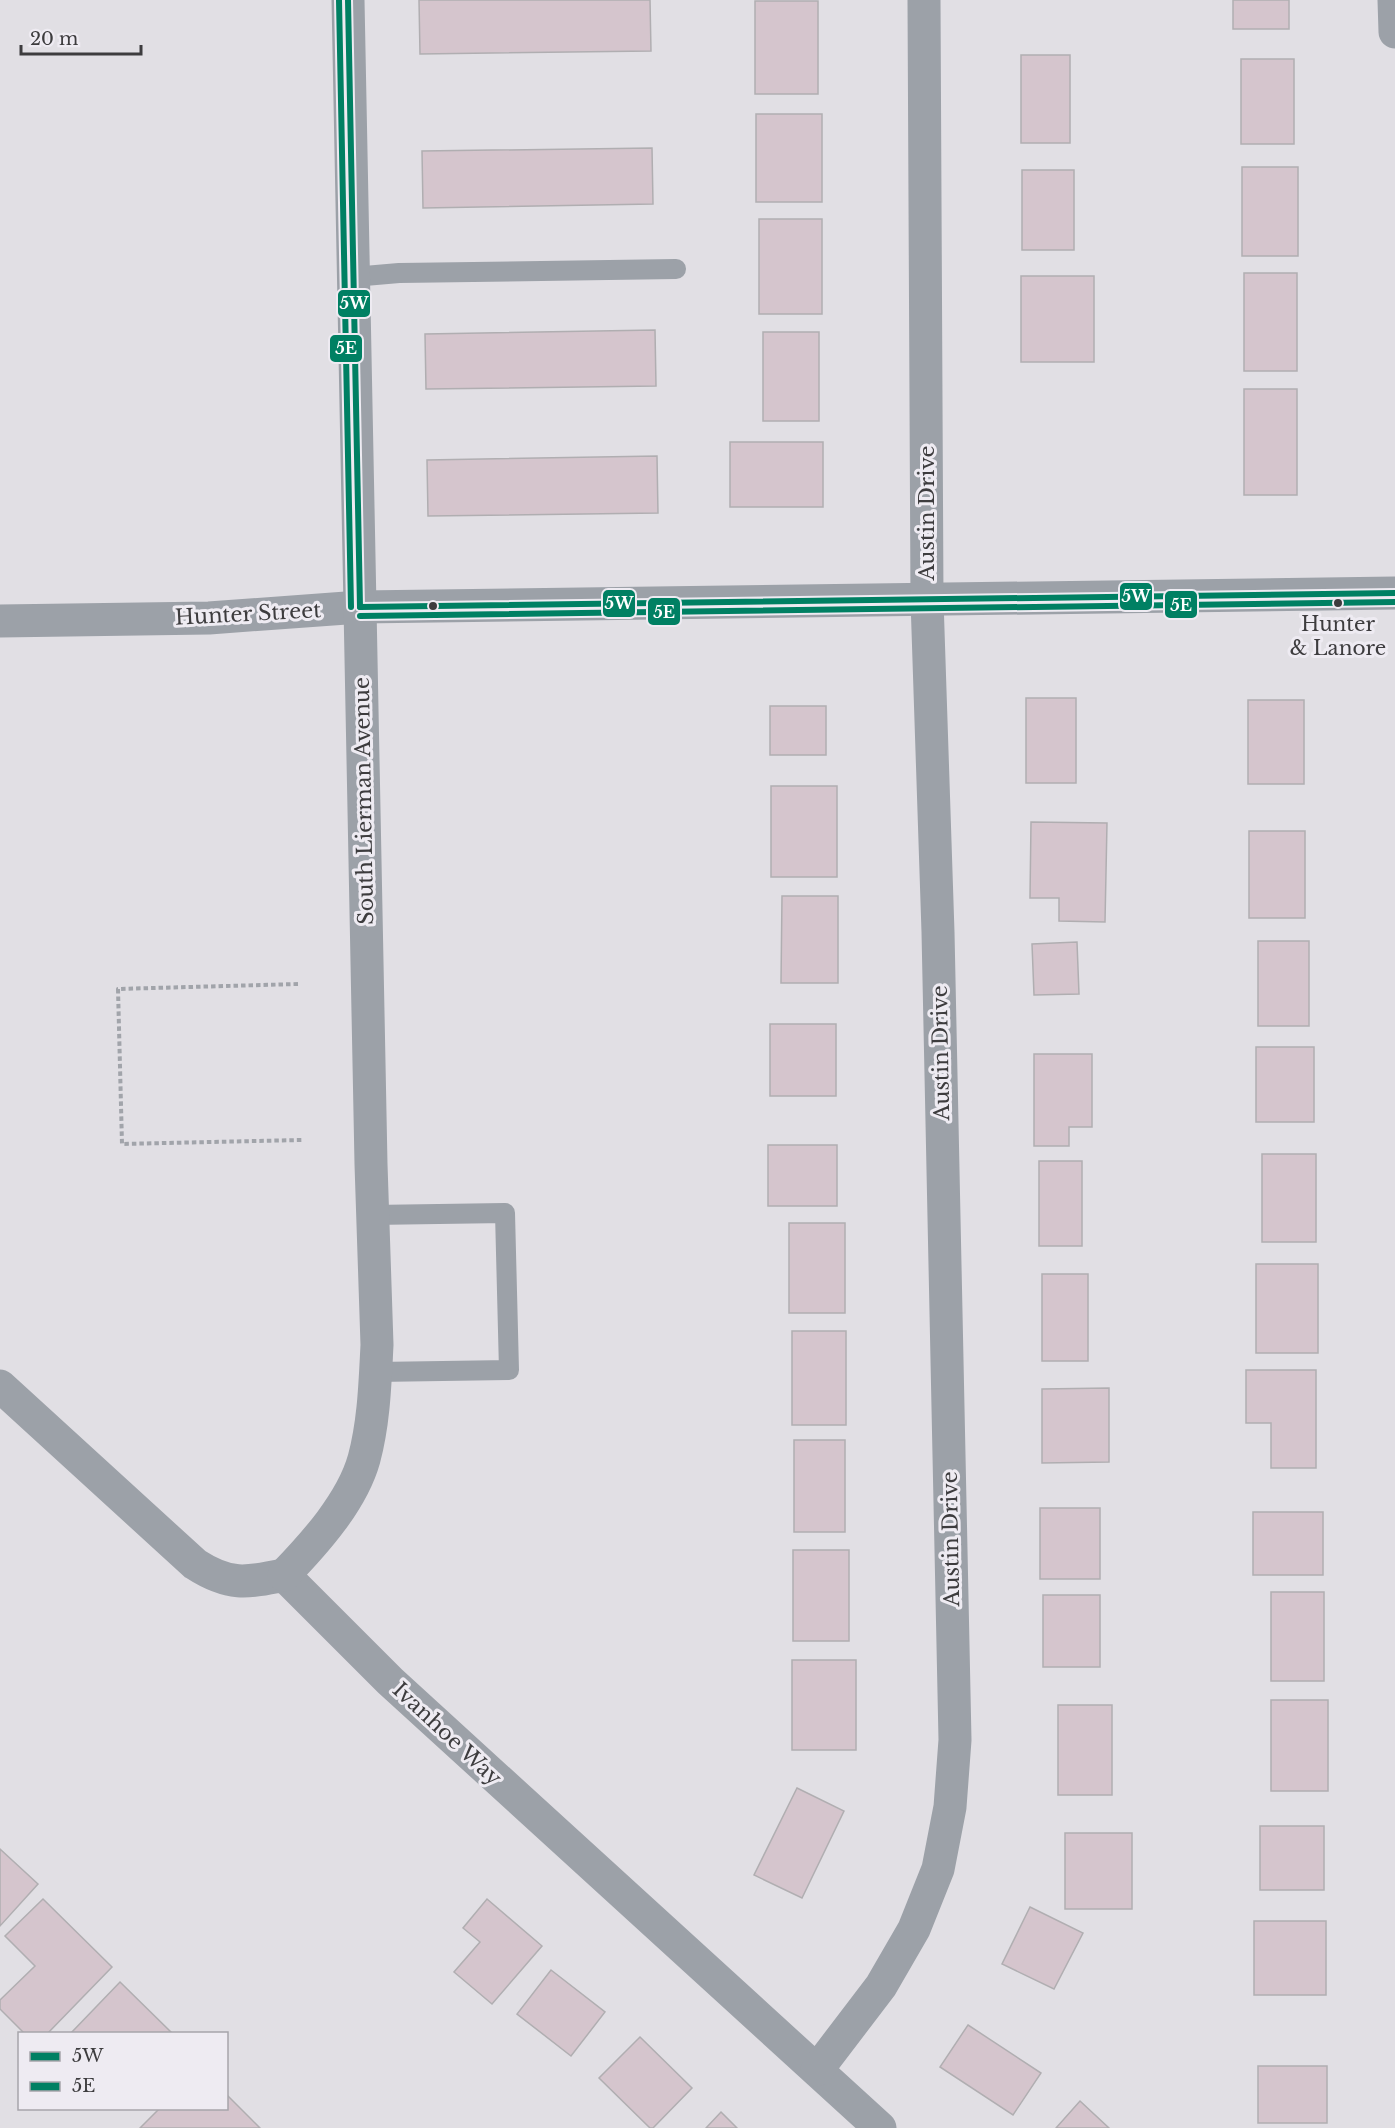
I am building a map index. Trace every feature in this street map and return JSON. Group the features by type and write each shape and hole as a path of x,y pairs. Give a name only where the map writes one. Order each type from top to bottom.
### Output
{"street":[{"name":"South Lierman Avenue","path":"284,1575 310,1548 348,1496 364,1461 374,1404 376,1372 348,0"},
{"name":"Austin Drive","path":"817,2070 881,1986 914,1929 938,1869 950,1807 954,1751 939,956 927,600 924,0"},
{"path":"1394,0 1395,32"},
{"name":"Hunter Street","path":"0,621 209,618 360,608 1395,593"},
{"path":"0,1386 195,1564 213,1576 248,1582 284,1575"},
{"name":"Ivanhoe Way","path":"284,1575 407,1696 880,2128"}],"lane":[{"path":"354,277 399,273 676,269"},
{"path":"372,1215 505,1213 509,1370 376,1372"}],"path":[{"path":"298,984 118,989 122,1144 302,1140"}],"building":[{"path":"419,0 650,0 651,51 420,54"},
{"path":"1233,0 1289,0 1289,29 1233,29"},
{"path":"755,1 818,1 818,94 755,94"},
{"path":"1021,55 1070,55 1070,143 1021,143"},
{"path":"1241,59 1294,59 1294,144 1241,144"},
{"path":"756,114 822,114 822,202 756,202"},
{"path":"652,148 653,204 423,208 422,151"},
{"path":"1242,167 1298,167 1298,256 1242,256"},
{"path":"1022,170 1074,170 1074,250 1022,250"},
{"path":"759,219 822,219 822,314 759,314"},
{"path":"1244,273 1297,273 1297,371 1244,371"},
{"path":"1021,276 1094,276 1094,362 1021,362"},
{"path":"655,330 656,386 426,389 425,334"},
{"path":"763,332 819,332 819,421 763,421"},
{"path":"1244,389 1297,389 1297,495 1244,495"},
{"path":"730,442 823,442 823,507 730,507"},
{"path":"657,456 658,513 428,516 427,460"},
{"path":"1026,698 1076,698 1076,783 1026,783"},
{"path":"1248,700 1304,700 1304,784 1248,784"},
{"path":"770,706 826,706 826,755 770,755"},
{"path":"771,786 837,786 837,877 771,877"},
{"path":"1031,822 1107,823 1105,922 1059,921 1059,898 1030,898"},
{"path":"1249,831 1305,831 1305,918 1249,918"},
{"path":"782,896 838,896 838,983 781,983"},
{"path":"1258,941 1309,941 1309,1026 1258,1026"},
{"path":"1077,942 1079,994 1034,995 1032,944"},
{"path":"770,1024 836,1024 836,1096 770,1096"},
{"path":"1256,1047 1314,1047 1314,1122 1256,1122"},
{"path":"1034,1054 1092,1054 1092,1127 1069,1127 1069,1146 1034,1146"},
{"path":"768,1145 837,1145 837,1206 768,1206"},
{"path":"1262,1154 1316,1154 1316,1242 1262,1242"},
{"path":"1039,1161 1082,1161 1082,1246 1039,1246"},
{"path":"789,1223 845,1223 845,1313 789,1313"},
{"path":"1256,1264 1318,1264 1318,1353 1256,1353"},
{"path":"1042,1274 1088,1274 1088,1361 1042,1361"},
{"path":"792,1331 846,1331 846,1425 792,1425"},
{"path":"1246,1370 1316,1370 1316,1468 1271,1468 1271,1423 1246,1423"},
{"path":"1109,1388 1109,1462 1042,1463 1042,1389"},
{"path":"794,1440 845,1440 845,1532 794,1532"},
{"path":"1040,1508 1100,1508 1100,1579 1040,1579"},
{"path":"1253,1512 1323,1512 1323,1575 1253,1575"},
{"path":"793,1550 849,1550 849,1641 793,1641"},
{"path":"1271,1592 1324,1592 1324,1681 1271,1681"},
{"path":"1043,1595 1100,1595 1100,1667 1043,1667"},
{"path":"792,1660 856,1660 856,1750 792,1750"},
{"path":"1271,1700 1328,1700 1328,1791 1271,1791"},
{"path":"1058,1705 1112,1705 1112,1795 1058,1795"},
{"path":"797,1788 844,1811 802,1898 754,1875"},
{"path":"1260,1826 1324,1826 1324,1890 1260,1890"},
{"path":"1065,1833 1132,1833 1132,1909 1065,1909"},
{"path":"0,1849 38,1884 0,1926"},
{"path":"43,1899 112,1967 49,2032 23,2032 0,2009 0,2000 35,1966 5,1936"},
{"path":"487,1899 542,1946 492,2004 454,1972 480,1942 463,1928"},
{"path":"1030,1907 1083,1933 1054,1989 1002,1964"},
{"path":"1254,1921 1326,1921 1326,1995 1254,1995"},
{"path":"551,1970 605,2012 571,2056 517,2014"},
{"path":"120,1982 171,2032 72,2032"},
{"path":"968,2025 1041,2073 1013,2115 940,2067"},
{"path":"640,2037 692,2088 653,2128 650,2128 599,2078"},
{"path":"1258,2066 1327,2066 1327,2123 1258,2123"},
{"path":"228,2096 260,2128 140,2128 158,2110 228,2110"},
{"path":"1080,2101 1109,2128 1056,2128"},
{"path":"721,2112 737,2128 706,2128"}],"transit line":[{"name":"5E","path":"339,0 351,607"},
{"name":"5W","path":"348,0 360,607"},
{"name":"5W","path":"360,607 1395,593"},
{"name":"5E","path":"360,616 1395,602"}],"place":[{"name":"Hunter & Lanore","path":"1338,603"}]}
